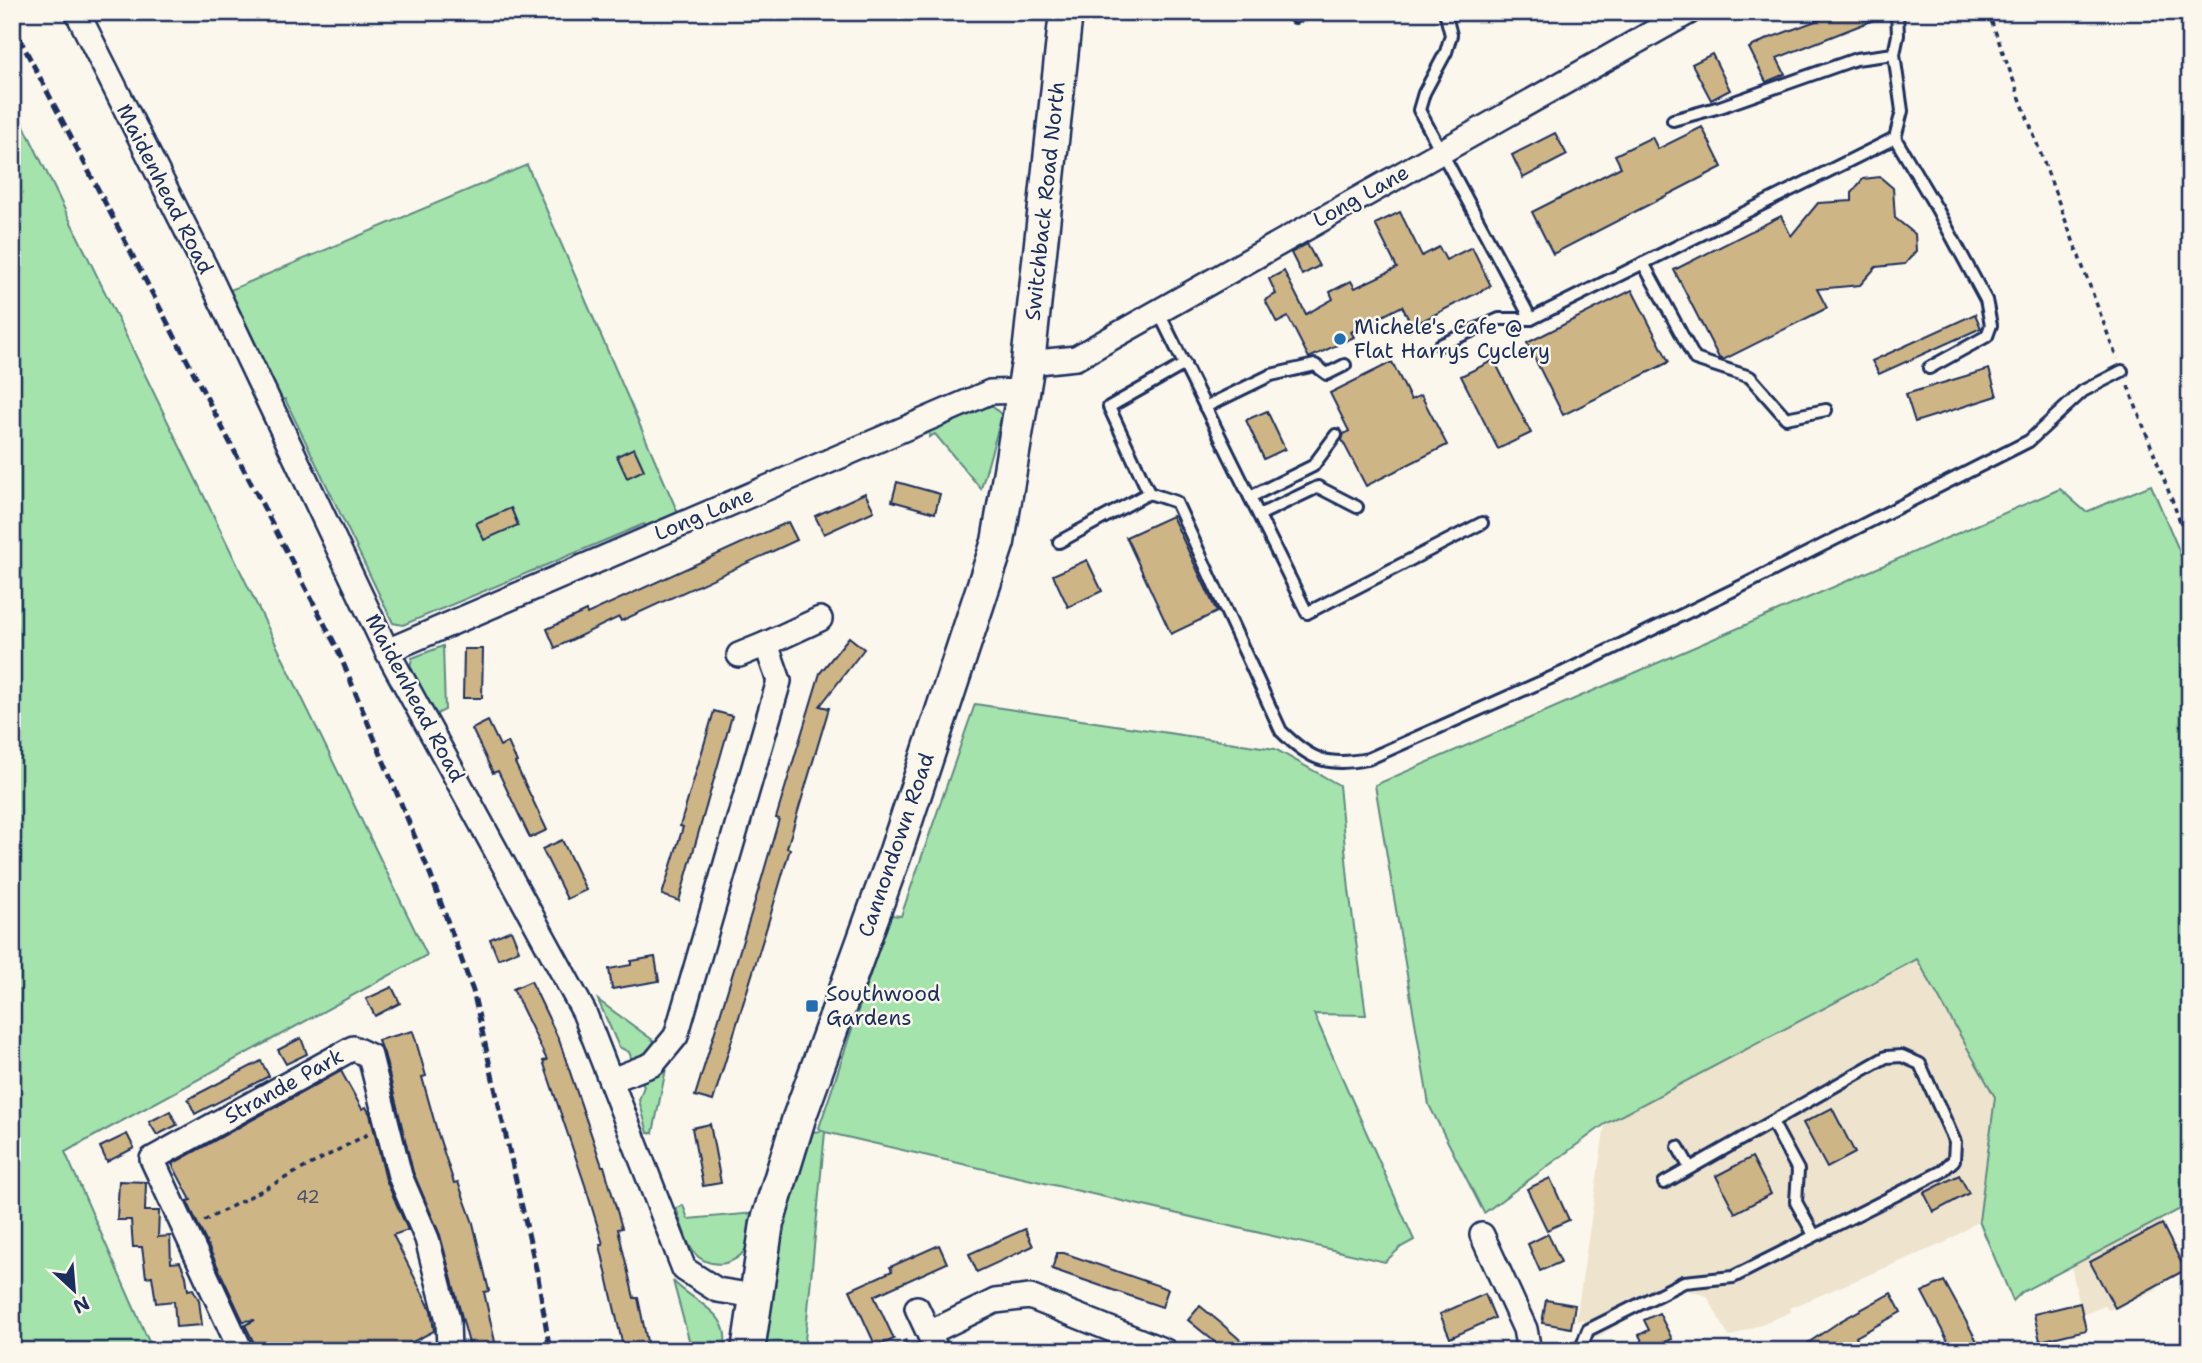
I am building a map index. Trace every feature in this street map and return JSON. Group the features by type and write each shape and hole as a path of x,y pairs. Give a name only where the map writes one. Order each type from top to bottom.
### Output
{"main road":[{"name":"Switchback Road North","path":"1026,377 1066,12"},
{"name":"Cannondown Road","path":"755,1296 767,1223 799,1118 895,854 998,542 1026,377"},
{"path":"748,1351 755,1296"}],"street":[{"name":"Maidenhead Road","path":"77,12 205,267 387,651 584,1012 684,1269 718,1290 755,1296"},
{"name":"Long Lane","path":"387,651 990,392 1076,358 1689,12"},
{"path":"739,655 820,619"},
{"path":"612,1080 653,1064 676,1036 779,681 766,644"},
{"name":"Strande Park","path":"241,1351 152,1160 353,1048 370,1056 400,1175 428,1239 448,1320 449,1351"},
{"path":"1482,1235 1525,1329 1530,1351"},
{"path":"917,1308 933,1342 995,1301 1030,1297 1165,1351"}],"lane":[{"path":"1293,12 1294,17 1306,12"},
{"path":"1445,12 1451,35 1419,110 1531,319"},
{"path":"1897,12 1898,35 1894,54 1902,111 1895,138 1986,300 1992,325 1987,336 1928,368"},
{"path":"1674,120 1720,107 1856,59 1894,54"},
{"path":"1440,345 1499,318 1531,319 1895,138"},
{"path":"1643,263 1695,359 1751,377 1786,418 1826,410"},
{"path":"1158,311 1307,613 1482,523"},
{"path":"1149,494 1109,407 1185,365"},
{"path":"1205,407 1271,375 1315,365 1327,374 1345,365"},
{"path":"1059,542 1149,494 1176,502 1281,731 1300,750 1320,759 1344,764 1368,759 1551,677 1795,559 2029,441 2083,391 2122,372"},
{"path":"1250,497 1313,466 1336,435"},
{"path":"1259,515 1318,488 1357,507"},
{"path":"1580,1351 1588,1330 1684,1282 1733,1277 1941,1172 1954,1160 1955,1142 1920,1064 1902,1056 1886,1057 1664,1183"},
{"path":"1772,1122 1798,1170 1796,1202 1814,1234"},
{"path":"1678,1147 1690,1168"}],"path":[{"path":"1988,12 2190,547"},
{"path":"185,1231 387,1124"},
{"path":"884,1351 933,1342"}],"shaded area":[{"path":"1917,959 1996,1097 1979,1221 1944,1243 1790,1308 1791,1312 1729,1337 1707,1296 1687,1290 1670,1293 1596,1338 1592,1337 1583,1320 1576,1321 1605,1124"},
{"path":"2160,1219 2186,1267 2154,1283 2158,1290 2108,1310 2105,1306 2082,1315 2071,1266"}],"green space":[{"path":"12,101 427,955 65,1152 153,1351 12,1351"},
{"path":"527,165 678,513 646,527 644,524 403,625 393,623 285,399 281,401 228,291"},
{"path":"985,405 991,405 1002,415 981,489 935,434 929,437 930,428"},
{"path":"2151,485 2190,576 2190,1204 2022,1292 2013,1301 1979,1221 1995,1097 1917,959 1605,1124 1484,1213 1429,1105 1375,785 2060,489 2086,512"},
{"path":"443,646 445,710 431,717 409,672 412,658"},
{"path":"975,704 1275,749 1339,785 1349,890 1366,1015 1314,1014 1414,1240 1401,1247 1385,1262 825,1132 804,1351 764,1351 783,1227 811,1132 823,1131 819,1128 890,915 901,916"},
{"path":"598,1000 661,1046 647,1057 632,1060 629,1052 619,1047"},
{"path":"667,1064 653,1133 648,1133 639,1100 644,1086 640,1077"},
{"path":"683,1205 688,1219 755,1213 748,1245 743,1253 720,1264 704,1260 697,1255 686,1239 676,1208"},
{"path":"673,1281 718,1318 725,1338 724,1351 692,1351"}],"building":[{"path":"1840,12 1889,14 1777,58 1785,74 1766,82 1749,48"},
{"path":"1712,54 1730,90 1711,100 1692,64"},
{"path":"1702,127 1722,167 1553,254 1532,212 1621,167 1615,155 1652,137 1658,149"},
{"path":"1555,133 1567,155 1523,178 1512,155"},
{"path":"1880,177 1893,188 1895,218 1915,234 1916,251 1905,264 1876,267 1860,285 1817,289 1827,308 1723,360 1719,358 1674,270 1781,216 1791,236 1818,203 1852,201 1852,192 1863,179"},
{"path":"1400,212 1422,256 1439,247 1446,260 1472,247 1491,286 1412,326 1402,306 1351,332 1354,337 1309,358 1288,317 1277,323 1265,300 1276,294 1269,279 1284,271 1306,314 1333,299 1330,292 1351,281 1355,288 1397,268 1375,224"},
{"path":"1307,244 1319,266 1302,275 1291,253"},
{"path":"1632,290 1669,362 1563,415 1527,343"},
{"path":"1975,314 1981,328 1879,374 1872,361"},
{"path":"1494,360 1531,433 1498,449 1461,376"},
{"path":"1392,362 1411,400 1421,395 1447,445 1366,486 1342,440 1344,434 1349,431 1330,393"},
{"path":"1989,369 1997,396 1915,422 1906,394"},
{"path":"1267,411 1285,449 1264,459 1246,420"},
{"path":"634,448 644,470 627,478 617,456"},
{"path":"897,482 940,494 935,513 892,501"},
{"path":"865,493 874,511 824,534 815,516"},
{"path":"511,508 518,525 484,540 476,523"},
{"path":"1172,516 1217,612 1171,634 1126,537"},
{"path":"788,522 797,540 621,621 619,617 555,648 547,629 586,611 587,614"},
{"path":"1087,560 1102,591 1068,607 1053,575"},
{"path":"849,637 864,649 820,706 829,708 787,848 790,849 713,1101 695,1096 759,888 779,819 776,818 820,673"},
{"path":"464,649 483,649 482,698 463,698"},
{"path":"714,711 732,716 679,901 662,895"},
{"path":"488,721 500,746 508,742 517,762 515,763 547,830 530,838 498,771 493,773 472,729"},
{"path":"562,840 586,890 567,899 542,849"},
{"path":"511,930 519,950 498,959 490,939"},
{"path":"655,957 659,981 612,989 609,969 631,965 631,961"},
{"path":"531,981 559,1040 604,1166 622,1228 618,1229 634,1298 638,1298 649,1351 624,1351 600,1245 603,1244 543,1061 547,1060 513,989"},
{"path":"392,987 400,1003 375,1016 366,999"},
{"path":"413,1031 426,1076 422,1077 437,1131 454,1183 458,1182 473,1223 489,1291 484,1292 497,1351 471,1351 440,1235 413,1172 384,1053 378,1040"},
{"path":"301,1038 307,1054 286,1064 278,1050"},
{"path":"261,1061 269,1076 195,1114 188,1099"},
{"path":"341,1071 362,1109 366,1107 370,1114 386,1180 408,1230 393,1235 431,1310 434,1331 395,1351 258,1351 245,1325 255,1320 243,1321 187,1201 191,1200 172,1164"},
{"path":"1832,1108 1855,1153 1827,1168 1803,1123"},
{"path":"170,1111 177,1125 157,1135 149,1122"},
{"path":"710,1124 721,1183 703,1186 692,1128"},
{"path":"127,1134 134,1148 107,1162 100,1147"},
{"path":"1752,1157 1771,1194 1735,1213 1716,1176"},
{"path":"1959,1175 1969,1193 1934,1212 1924,1193"},
{"path":"1550,1178 1569,1220 1547,1230 1527,1189"},
{"path":"119,1181 146,1182 145,1211 159,1211 158,1237 170,1236 171,1263 180,1262 188,1290 193,1289 199,1300 202,1325 176,1327 174,1301 156,1303 152,1276 146,1277 142,1247 133,1247 131,1220 117,1220"},
{"path":"2162,1224 2185,1270 2115,1308 2090,1262"},
{"path":"1025,1229 1033,1246 977,1272 969,1254"},
{"path":"1548,1234 1561,1262 1540,1271 1528,1244"},
{"path":"939,1245 947,1263 874,1296 894,1339 876,1347 850,1290 892,1271 890,1267"},
{"path":"1057,1253 1064,1253 1168,1289 1162,1307 1052,1269"},
{"path":"1944,1281 1978,1343 1963,1351 1953,1351 1922,1292"},
{"path":"1891,1293 1901,1312 1856,1337 1857,1339 1839,1351 1796,1351 1842,1320"},
{"path":"1485,1294 1495,1318 1450,1338 1440,1314"},
{"path":"1546,1300 1575,1305 1571,1328 1542,1323"},
{"path":"2080,1303 2086,1330 2040,1341 2034,1314"},
{"path":"1200,1306 1253,1351 1225,1351 1188,1320"},
{"path":"1659,1313 1672,1339 1647,1351 1639,1335 1649,1330 1644,1320"}],"railway":[{"path":"12,24 337,648 431,876 473,991 538,1277 550,1351"}],"place":[{"name":"Michele's Cafe @ Flat Harrys Cyclery","path":"1340,339"},
{"name":"Southwood Gardens","path":"812,1006"}]}
